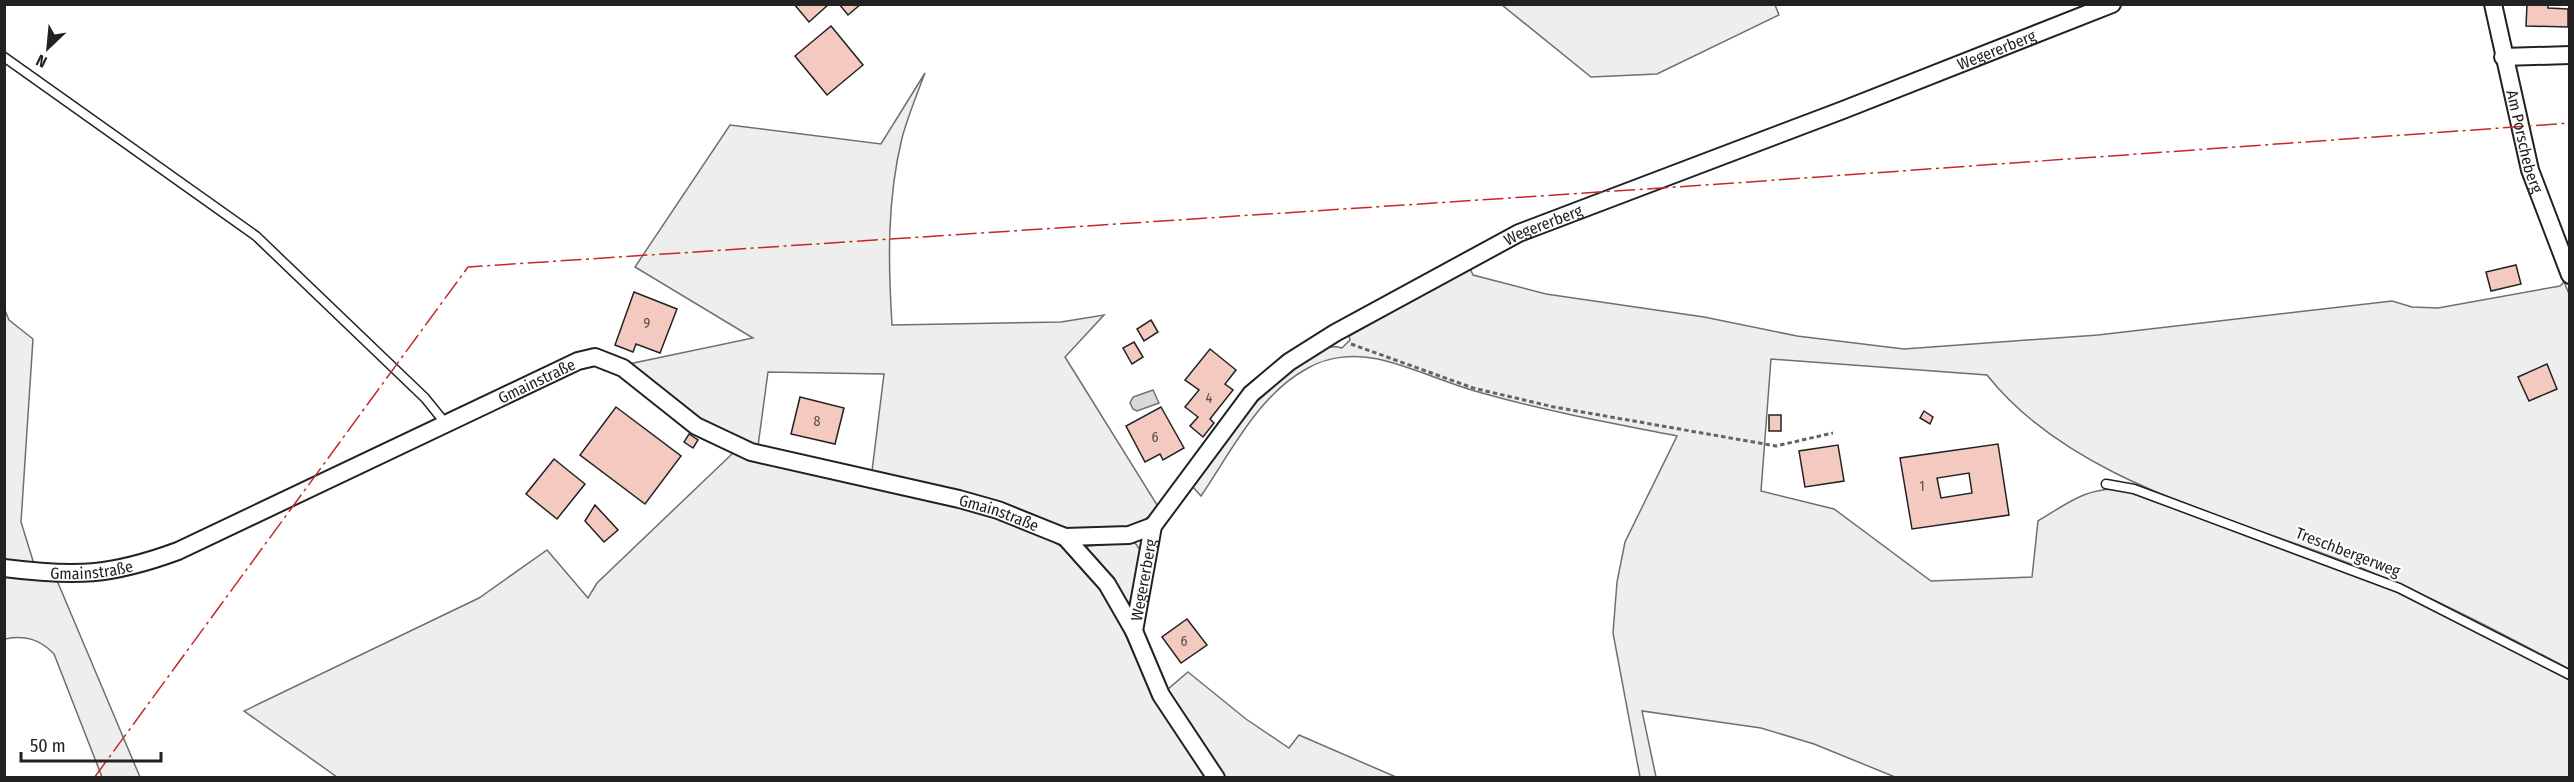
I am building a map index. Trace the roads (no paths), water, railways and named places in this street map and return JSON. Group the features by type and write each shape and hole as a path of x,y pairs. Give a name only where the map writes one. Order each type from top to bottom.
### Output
{"street":[{"name":"Wegererberg","path":"1134,631 1153,526 1251,394 1289,362 1335,333 1519,233 2112,4"},
{"name":"Am Porscheberg","path":"2493,4 2530,170 2570,275"},
{"path":"2503,57 2570,55"},
{"name":"Gmainstraße","path":"4,568 83,574 112,572 145,563 188,546 578,361 595,357 623,368 709,433 752,452 959,499 998,510 1065,537 1129,535 1153,526"},
{"name":"Gmainstraße","path":"1065,537 1107,584 1134,631 1161,695 1216,777"}],"lane":[{"path":"4,57 256,236 425,398 446,424"},
{"name":"Treschbergerweg","path":"2106,484 2134,489 2372,576 2424,599 2570,675"}]}
